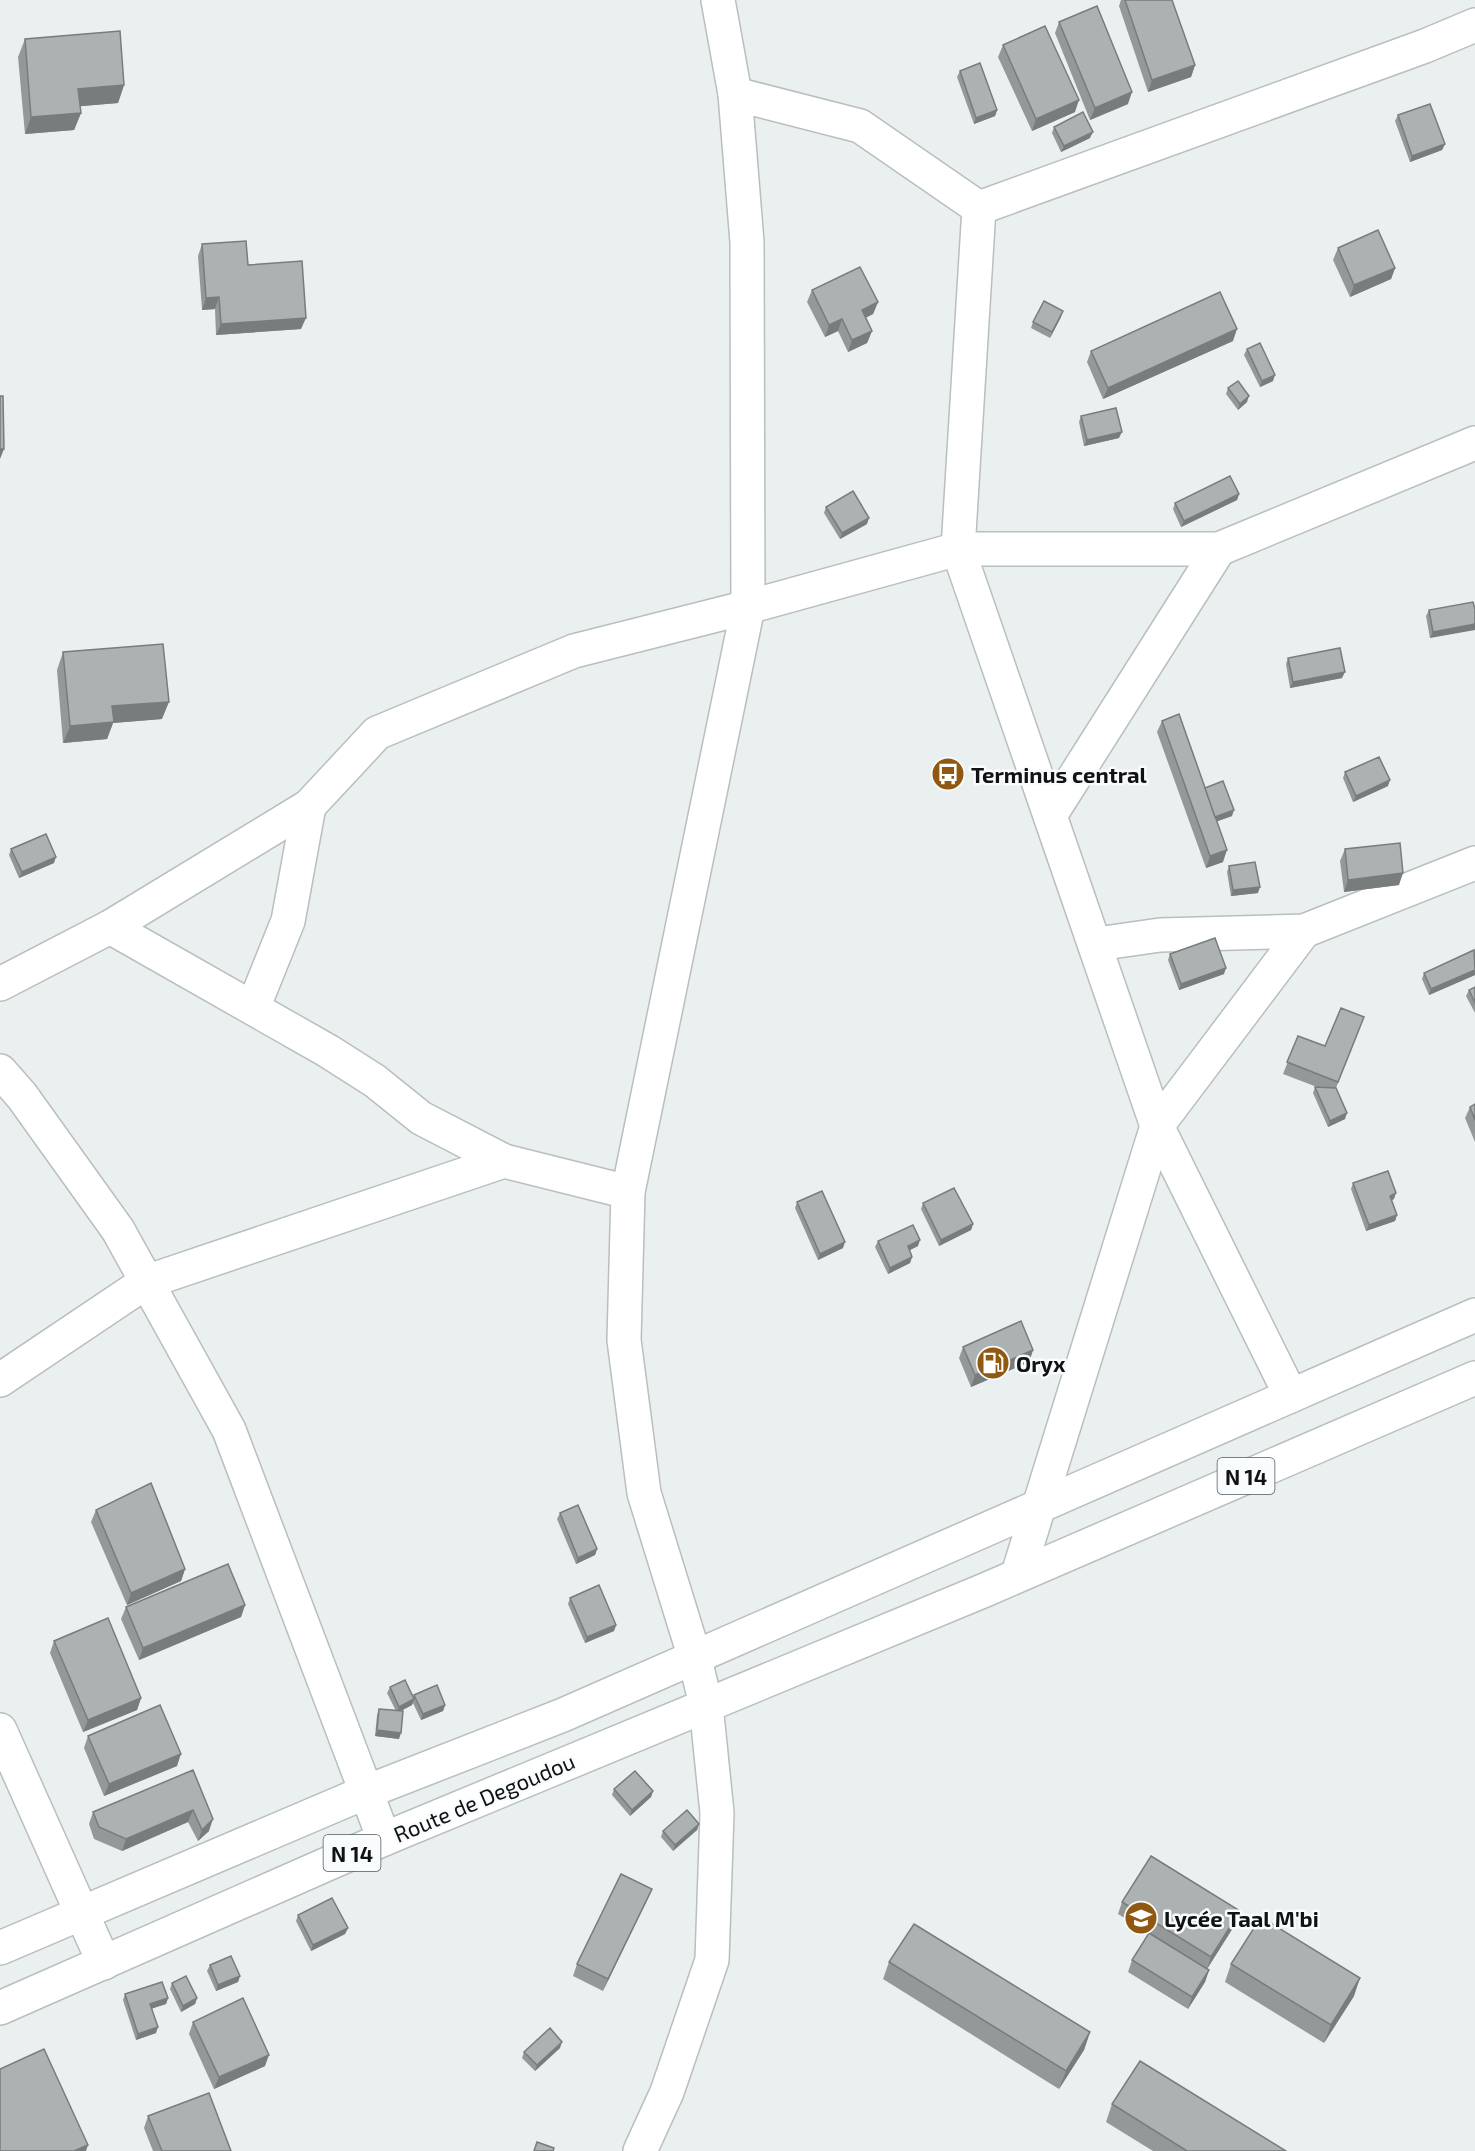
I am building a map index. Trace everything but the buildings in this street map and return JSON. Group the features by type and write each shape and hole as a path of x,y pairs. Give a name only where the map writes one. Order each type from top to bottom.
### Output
{"street":[{"path":"640,2151 667,2092 712,1960 717,1813 715,1770 706,1705 694,1655 644,1493 624,1340 628,1192 748,607 747,242 735,94 718,0"},
{"path":"979,208 1425,46 1475,25"},
{"path":"735,94 860,126 979,208"},
{"path":"979,208 958,549 1157,1126 1291,1396"},
{"path":"0,984 111,927 309,806 377,733 573,651 748,607 958,549 1036,551 1219,549 1475,443"},
{"path":"1051,814 1219,549"},
{"path":"253,1008 288,921 309,806"},
{"path":"1096,944 1160,935 1304,931 1475,863"},
{"path":"111,927 375,1081 421,1118 504,1161 628,1192"},
{"path":"1018,1574 1041,1506 1157,1126 1304,931"},
{"path":"0,1071 22,1096 118,1230 229,1430 384,1839"},
{"path":"0,1380 146,1282 504,1161"},
{"name":"N 14","path":"694,1655 1041,1506 1475,1315"},
{"name":"N 14","path":"706,1705 975,1595 1018,1574 1475,1378"},
{"name":"Route de Degoudou","path":"0,1948 366,1792 563,1715 694,1655"},
{"name":"Route de Degoudou","path":"0,2008 384,1839 706,1705"},
{"path":"0,1730 104,1964"}],"place":[{"name":"Terminus central","path":"948,774"},
{"name":"Oryx","path":"993,1363"},
{"name":"Lycée Taal M'bi","path":"1141,1918"}]}
